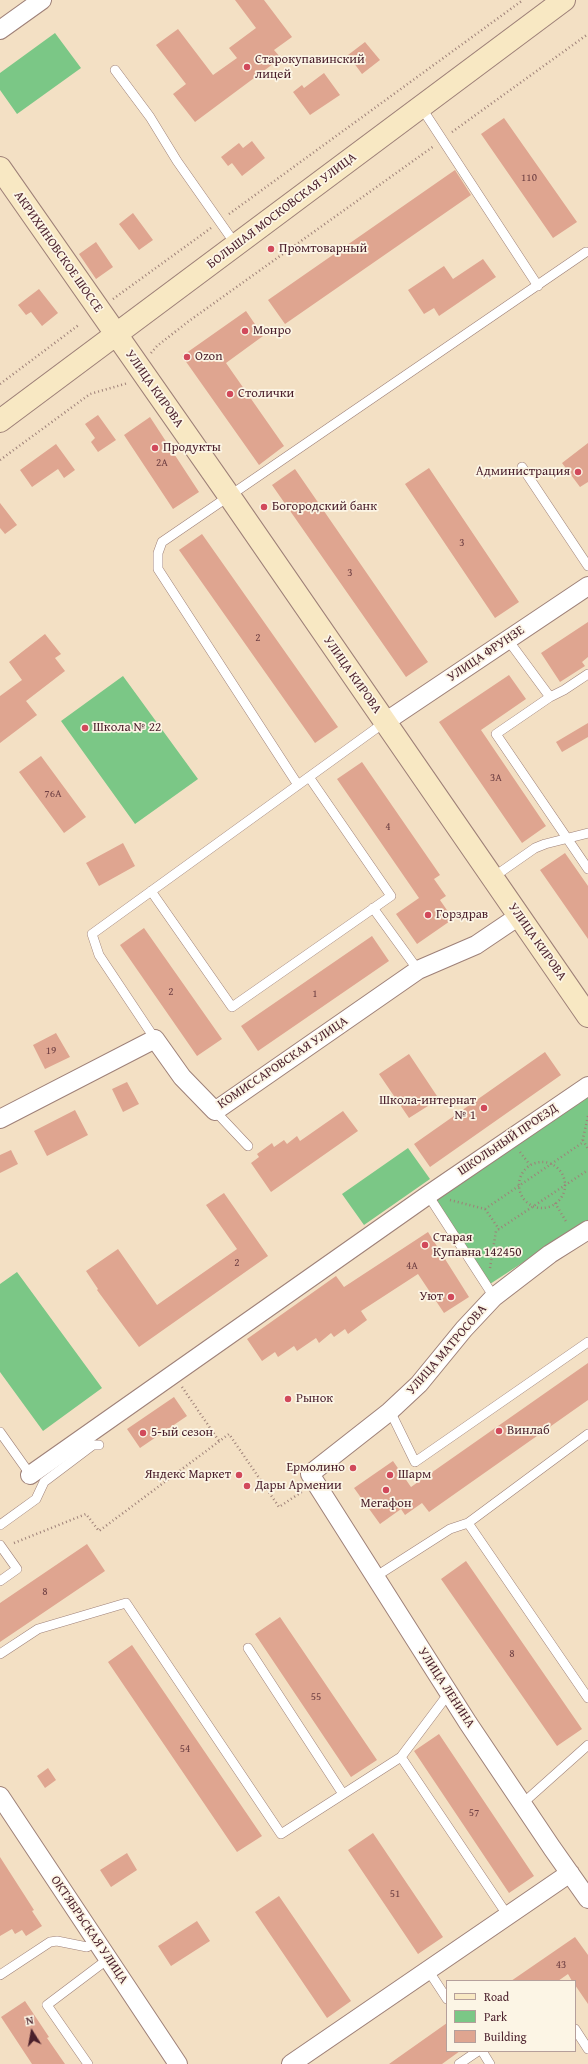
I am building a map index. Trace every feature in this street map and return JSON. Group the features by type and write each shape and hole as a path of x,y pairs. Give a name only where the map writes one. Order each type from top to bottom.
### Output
{"main road":[{"name":"БОЛЬШАЯ МОСКОВСКАЯ УЛИЦА","path":"0,421 564,0"},
{"name":"АКРИХИНОВСКОЕ ШОССЕ","path":"0,168 116,335"},
{"name":"УЛИЦА КИРОВА","path":"116,335 230,497 588,1016"}],"street":[{"path":"0,30 42,0"},
{"name":"УЛИЦА ФРУНЗЕ","path":"385,722 588,586"},
{"name":"КОМИССАРОВСКАЯ УЛИЦА","path":"155,1039 182,1077 214,1111 418,970 476,946 519,916"},
{"path":"0,1120 155,1039"},
{"name":"ШКОЛЬНЫЙ ПРОЕЗД","path":"35,1481 173,1373 428,1195 588,1086"},
{"name":"УЛИЦА МАТРОСОВА","path":"312,1478 389,1412 419,1384 464,1329 491,1291 550,1254 579,1230"},
{"name":"УЛИЦА ЛЕНИНА","path":"312,1478 449,1693 522,1804 588,1899"},
{"name":"ОКТЯБРЬСКАЯ УЛИЦА","path":"0,1796 178,2064"},
{"path":"290,2064 570,1874"}],"lane":[{"path":"115,70 150,117 177,161 236,245"},
{"path":"421,107 538,286"},
{"path":"298,784 158,569 158,553 162,542 230,497 586,252"},
{"path":"522,467 588,566"},
{"path":"508,640 550,697"},
{"path":"588,674 564,690 550,697 496,734 588,869"},
{"path":"155,1039 99,954 92,934 385,722"},
{"path":"151,891 232,1007 391,896 309,777"},
{"path":"492,878 535,848 588,833"},
{"path":"373,908 418,970"},
{"path":"214,1111 248,1146"},
{"path":"428,1195 491,1291"},
{"path":"393,1417 416,1462 588,1342"},
{"path":"0,1432 35,1481 36,1499 0,1525"},
{"path":"375,1577 450,1529 468,1523 588,1434"},
{"path":"35,1481 44,1482 93,1445 99,1445"},
{"path":"468,1523 588,1698"},
{"path":"0,1581 17,1569 1,1546"},
{"path":"0,1654 38,1629 126,1603 281,1834 401,1757 449,1693"},
{"path":"248,1648 343,1794"},
{"path":"522,1804 588,1745"},
{"path":"401,1757 508,1916"},
{"path":"0,1975 50,1942 57,1941 87,1946 96,1941"},
{"path":"88,2064 47,2005 108,1959"},
{"path":"428,1970 446,1997"},
{"path":"576,2031 588,2049"},
{"path":"459,2064 477,2052"},
{"path":"483,2052 490,2064"}],"path":[{"path":"111,301 523,0"},
{"path":"0,460 90,394 127,384 151,368 149,356 156,346 588,34"},
{"path":"0,384 80,324"},
{"path":"485,1209 582,1143 588,1116"},
{"path":"582,1140 588,1149"},
{"path":"537,1162 551,1164 562,1174 565,1185 562,1196 554,1203 544,1207 534,1206 524,1199 519,1185 521,1177 530,1165 537,1162"},
{"path":"491,1291 496,1231 588,1170"},
{"path":"428,1195 485,1209 499,1229"},
{"path":"554,1203 579,1230"},
{"path":"173,1373 220,1442"},
{"path":"1,1546 86,1514 99,1531 229,1434 279,1507 312,1478"}],"green space":[{"path":"55,33 81,68 17,114 0,90 0,73"},
{"path":"123,676 198,779 135,824 61,721"},
{"path":"588,1095 588,1220 490,1284 435,1199"},
{"path":"408,1148 430,1179 364,1225 342,1194"},
{"path":"17,1272 102,1388 43,1431 0,1372 0,1284"}],"building":[{"name":"Старокупавинский лицей","path":"235,0 264,0 292,37 274,50 281,58 195,122 173,94 186,84 156,45 178,29 213,75 237,58 229,48 256,28"},
{"path":"365,42 380,60 362,74 348,55"},
{"path":"324,73 340,95 310,115 293,92 302,85 304,88"},
{"path":"504,118 577,222 553,238 481,134"},
{"path":"252,141 265,158 242,176 232,163 228,166 221,157 239,143 243,148"},
{"path":"455,170 471,195 285,324 268,300"},
{"path":"133,213 153,240 139,250 119,224"},
{"path":"96,242 113,267 96,279 79,254"},
{"path":"483,259 496,277 439,316 434,308 424,314 408,290 444,266 453,279"},
{"path":"39,289 58,313 42,326 31,312 26,315 18,305"},
{"path":"246,311 263,336 226,363 284,446 259,465 182,356"},
{"path":"98,415 116,440 98,452 91,442 95,438 85,424"},
{"path":"150,417 199,492 173,509 124,435"},
{"name":"Администрация","path":"588,443 588,482 580,487 562,463"},
{"path":"56,444 75,470 64,478 58,469 32,487 20,470"},
{"path":"429,468 519,602 495,618 405,484"},
{"path":"295,469 428,662 406,677 272,485"},
{"path":"0,503 17,525 5,534 0,528"},
{"path":"202,534 338,727 315,743 179,550"},
{"path":"588,622 588,657 582,662 585,666 560,682 541,653"},
{"path":"45,634 61,654 55,658 65,671 26,701 37,715 0,743 0,696 22,680 9,662"},
{"path":"509,675 526,699 481,730 546,826 522,843 439,722"},
{"path":"588,723 588,737 562,752 556,742"},
{"path":"41,756 86,817 64,833 19,772"},
{"path":"362,762 440,875 434,879 446,896 440,900 453,919 417,944 396,914 419,898 337,779"},
{"path":"123,843 135,866 99,886 86,863"},
{"path":"565,853 588,886 588,939 540,870"},
{"path":"144,928 222,1039 197,1056 120,945"},
{"path":"372,936 389,961 258,1051 241,1026"},
{"path":"56,1033 70,1057 45,1069 33,1045"},
{"path":"545,1052 561,1075 430,1167 414,1144"},
{"path":"409,1054 439,1099 409,1118 379,1074"},
{"path":"127,1082 139,1104 123,1112 112,1089"},
{"path":"75,1110 88,1135 47,1156 34,1131"},
{"path":"343,1111 358,1131 271,1192 251,1163 259,1157 257,1154 272,1143 274,1147 284,1140 287,1144 297,1136 300,1141"},
{"path":"11,1150 18,1164 0,1173 0,1155"},
{"path":"224,1193 268,1256 139,1347 97,1290 98,1289 86,1271 118,1249 157,1305 237,1249 206,1205"},
{"path":"428,1232 469,1297 444,1313 418,1274 361,1311 367,1320 348,1334 345,1329 334,1337 331,1333 319,1343 316,1338 297,1351 294,1346 278,1357 275,1352 262,1361 247,1339 336,1276 344,1287"},
{"path":"588,1363 588,1400 429,1512 422,1503 405,1515 401,1509 380,1524 354,1488 393,1461 411,1487"},
{"path":"174,1397 187,1416 140,1448 127,1429"},
{"path":"87,1544 105,1571 0,1642 0,1603"},
{"path":"466,1561 582,1729 557,1746 441,1579"},
{"path":"280,1617 377,1760 351,1777 255,1634"},
{"path":"132,1645 262,1836 237,1852 108,1662"},
{"path":"439,1734 534,1876 509,1893 414,1751"},
{"path":"48,1768 56,1780 45,1788 37,1776"},
{"path":"373,1833 443,1937 418,1954 348,1850"},
{"path":"127,1853 137,1870 111,1887 100,1870"},
{"path":"0,1857 34,1910 32,1911 42,1926 26,1936 22,1930 15,1934 12,1929 0,1936"},
{"path":"279,1896 351,2001 327,2018 255,1912"},
{"path":"197,1921 210,1941 171,1966 158,1946"},
{"path":"575,1937 588,1955 588,2004 576,1986 576,1980 571,1980 568,1974 559,1980 512,1980"},
{"path":"25,2001 49,2037 47,2038 65,2064 32,2064 1,2017"},
{"path":"446,2024 446,2052 459,2052 442,2064 389,2064"}],"place":[{"name":"Старокупавинский лицей","path":"247,67"},
{"name":"Промтоварный","path":"271,249"},
{"name":"Монро","path":"245,331"},
{"name":"Ozon","path":"187,357"},
{"name":"Столички","path":"230,394"},
{"name":"Продукты","path":"155,448"},
{"name":"Администрация","path":"578,472"},
{"name":"Богородский банк","path":"264,507"},
{"name":"Школа № 22","path":"85,728"},
{"name":"Горздрав","path":"428,915"},
{"name":"Школа-интернат № 1","path":"484,1108"},
{"name":"Старая Купавна 142450","path":"425,1245"},
{"name":"Уют","path":"451,1297"},
{"name":"Рынок","path":"288,1399"},
{"name":"Винлаб","path":"499,1431"},
{"name":"5-ый сезон","path":"143,1433"},
{"name":"Ермолино","path":"353,1468"},
{"name":"Яндекс Маркет","path":"239,1475"},
{"name":"Шарм","path":"390,1475"},
{"name":"Дары Армении","path":"247,1486"},
{"name":"Мегафон","path":"386,1490"}]}
